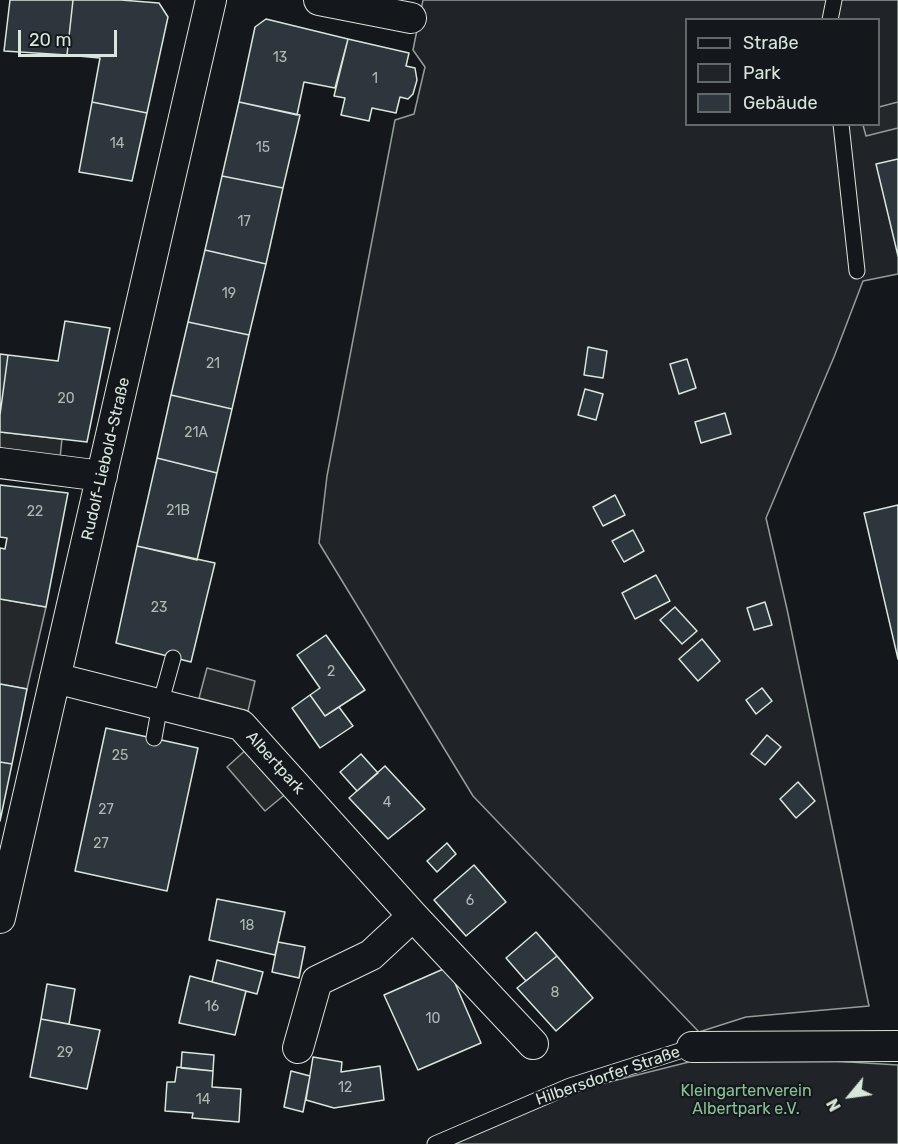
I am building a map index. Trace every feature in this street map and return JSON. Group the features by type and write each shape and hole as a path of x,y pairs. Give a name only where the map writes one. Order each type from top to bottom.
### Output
{"street":[{"name":"Rudolf-Liebold-Straße","path":"0,918 211,0"},
{"path":"319,0 411,18"},
{"path":"0,463 102,476"},
{"name":"Albertpark","path":"56,678 241,726 413,916 533,1044"},
{"path":"298,1048 317,981 371,955 413,916"},
{"name":"Hilbersdorfer Straße","path":"692,1047 898,1046"}],"lane":[{"path":"830,18 834,0"},
{"path":"841,126 856,271"},
{"path":"154,738 173,658"},
{"name":"Hilbersdorfer Straße","path":"435,1144 570,1086 692,1047"}],"green space":[{"path":"423,0 898,0 898,274 863,281 834,357 766,518 869,1006 746,1017 699,1032 473,796 319,543 327,476 395,120 414,114 425,67 413,50"},
{"name":"Kleingartenverein Albertpark e.V.","path":"736,1055 898,1065 898,1144 431,1144 593,1086 701,1059"}],"shaded area":[{"path":"898,102 898,128 866,136 863,126 880,126 880,107"},
{"path":"0,432 62,439 60,458 0,452"},
{"path":"0,599 46,607 27,689 0,684"},
{"path":"207,668 255,681 248,711 199,698"},
{"path":"249,747 288,792 265,811 227,767"}],"building":[{"path":"10,0 73,0 67,55 4,51"},
{"path":"73,0 159,3 168,17 147,113 92,102 100,58 67,55"},
{"path":"266,19 348,39 335,88 304,82 297,115 239,102 255,27"},
{"path":"348,39 409,53 406,66 415,68 417,80 413,94 408,99 400,97 396,113 372,108 369,121 341,115 345,98 334,96"},
{"path":"92,102 147,113 132,181 79,172"},
{"path":"239,102 300,115 283,188 222,176"},
{"path":"898,159 898,256 876,164"},
{"path":"222,176 283,188 266,264 205,250"},
{"path":"205,250 266,264 249,335 188,322"},
{"path":"65,321 110,328 87,442 0,432 8,355 58,361"},
{"path":"188,322 249,335 232,409 171,395"},
{"path":"588,347 607,351 603,378 584,375"},
{"path":"0,354 8,355 0,415"},
{"path":"687,359 696,388 679,394 670,364"},
{"path":"585,389 603,394 596,420 578,415"},
{"path":"171,395 232,409 217,473 157,458"},
{"path":"725,413 731,434 701,443 695,422"},
{"path":"157,458 217,473 197,560 137,546"},
{"path":"0,485 68,493 46,607 0,599 0,548 5,549 7,538 0,537"},
{"path":"615,495 625,515 603,526 593,507"},
{"path":"898,505 898,659 864,513"},
{"path":"633,530 644,551 624,562 612,541"},
{"path":"137,546 215,563 191,662 116,643"},
{"path":"656,575 670,601 635,619 622,593"},
{"path":"765,602 772,625 754,630 747,608"},
{"path":"675,607 697,631 682,644 660,620"},
{"path":"326,635 365,690 325,716 310,695 320,688 297,655"},
{"path":"702,639 720,661 698,681 679,659"},
{"path":"0,684 27,689 12,764 0,762"},
{"path":"762,688 772,701 756,714 746,700"},
{"path":"310,695 325,716 339,707 353,726 320,748 292,708"},
{"path":"106,728 198,748 167,891 75,871"},
{"path":"767,735 781,747 765,765 751,754"},
{"path":"361,754 378,773 357,791 340,772"},
{"path":"0,762 12,764 0,821"},
{"path":"385,766 425,809 388,839 349,798"},
{"path":"798,782 815,801 796,818 780,799"},
{"path":"447,843 456,854 437,872 427,861"},
{"path":"474,865 506,902 466,936 434,900"},
{"path":"217,899 285,912 275,955 209,940"},
{"path":"536,932 557,956 526,981 506,958"},
{"path":"278,942 305,947 299,978 272,972"},
{"path":"557,956 593,998 556,1031 517,988"},
{"path":"217,960 263,972 257,994 212,982"},
{"path":"448,967 481,1043 418,1070 384,995"},
{"path":"190,976 246,991 235,1035 179,1023"},
{"path":"47,984 75,989 69,1024 41,1019"},
{"path":"41,1019 100,1030 87,1089 30,1077"},
{"path":"182,1052 214,1055 213,1071 181,1068"},
{"path":"313,1057 342,1062 341,1072 380,1066 384,1100 334,1108 306,1100"},
{"path":"177,1067 213,1071 212,1087 241,1089 239,1122 192,1118 193,1113 165,1111 167,1082 175,1082"},
{"path":"291,1071 310,1076 303,1112 284,1107"}]}
